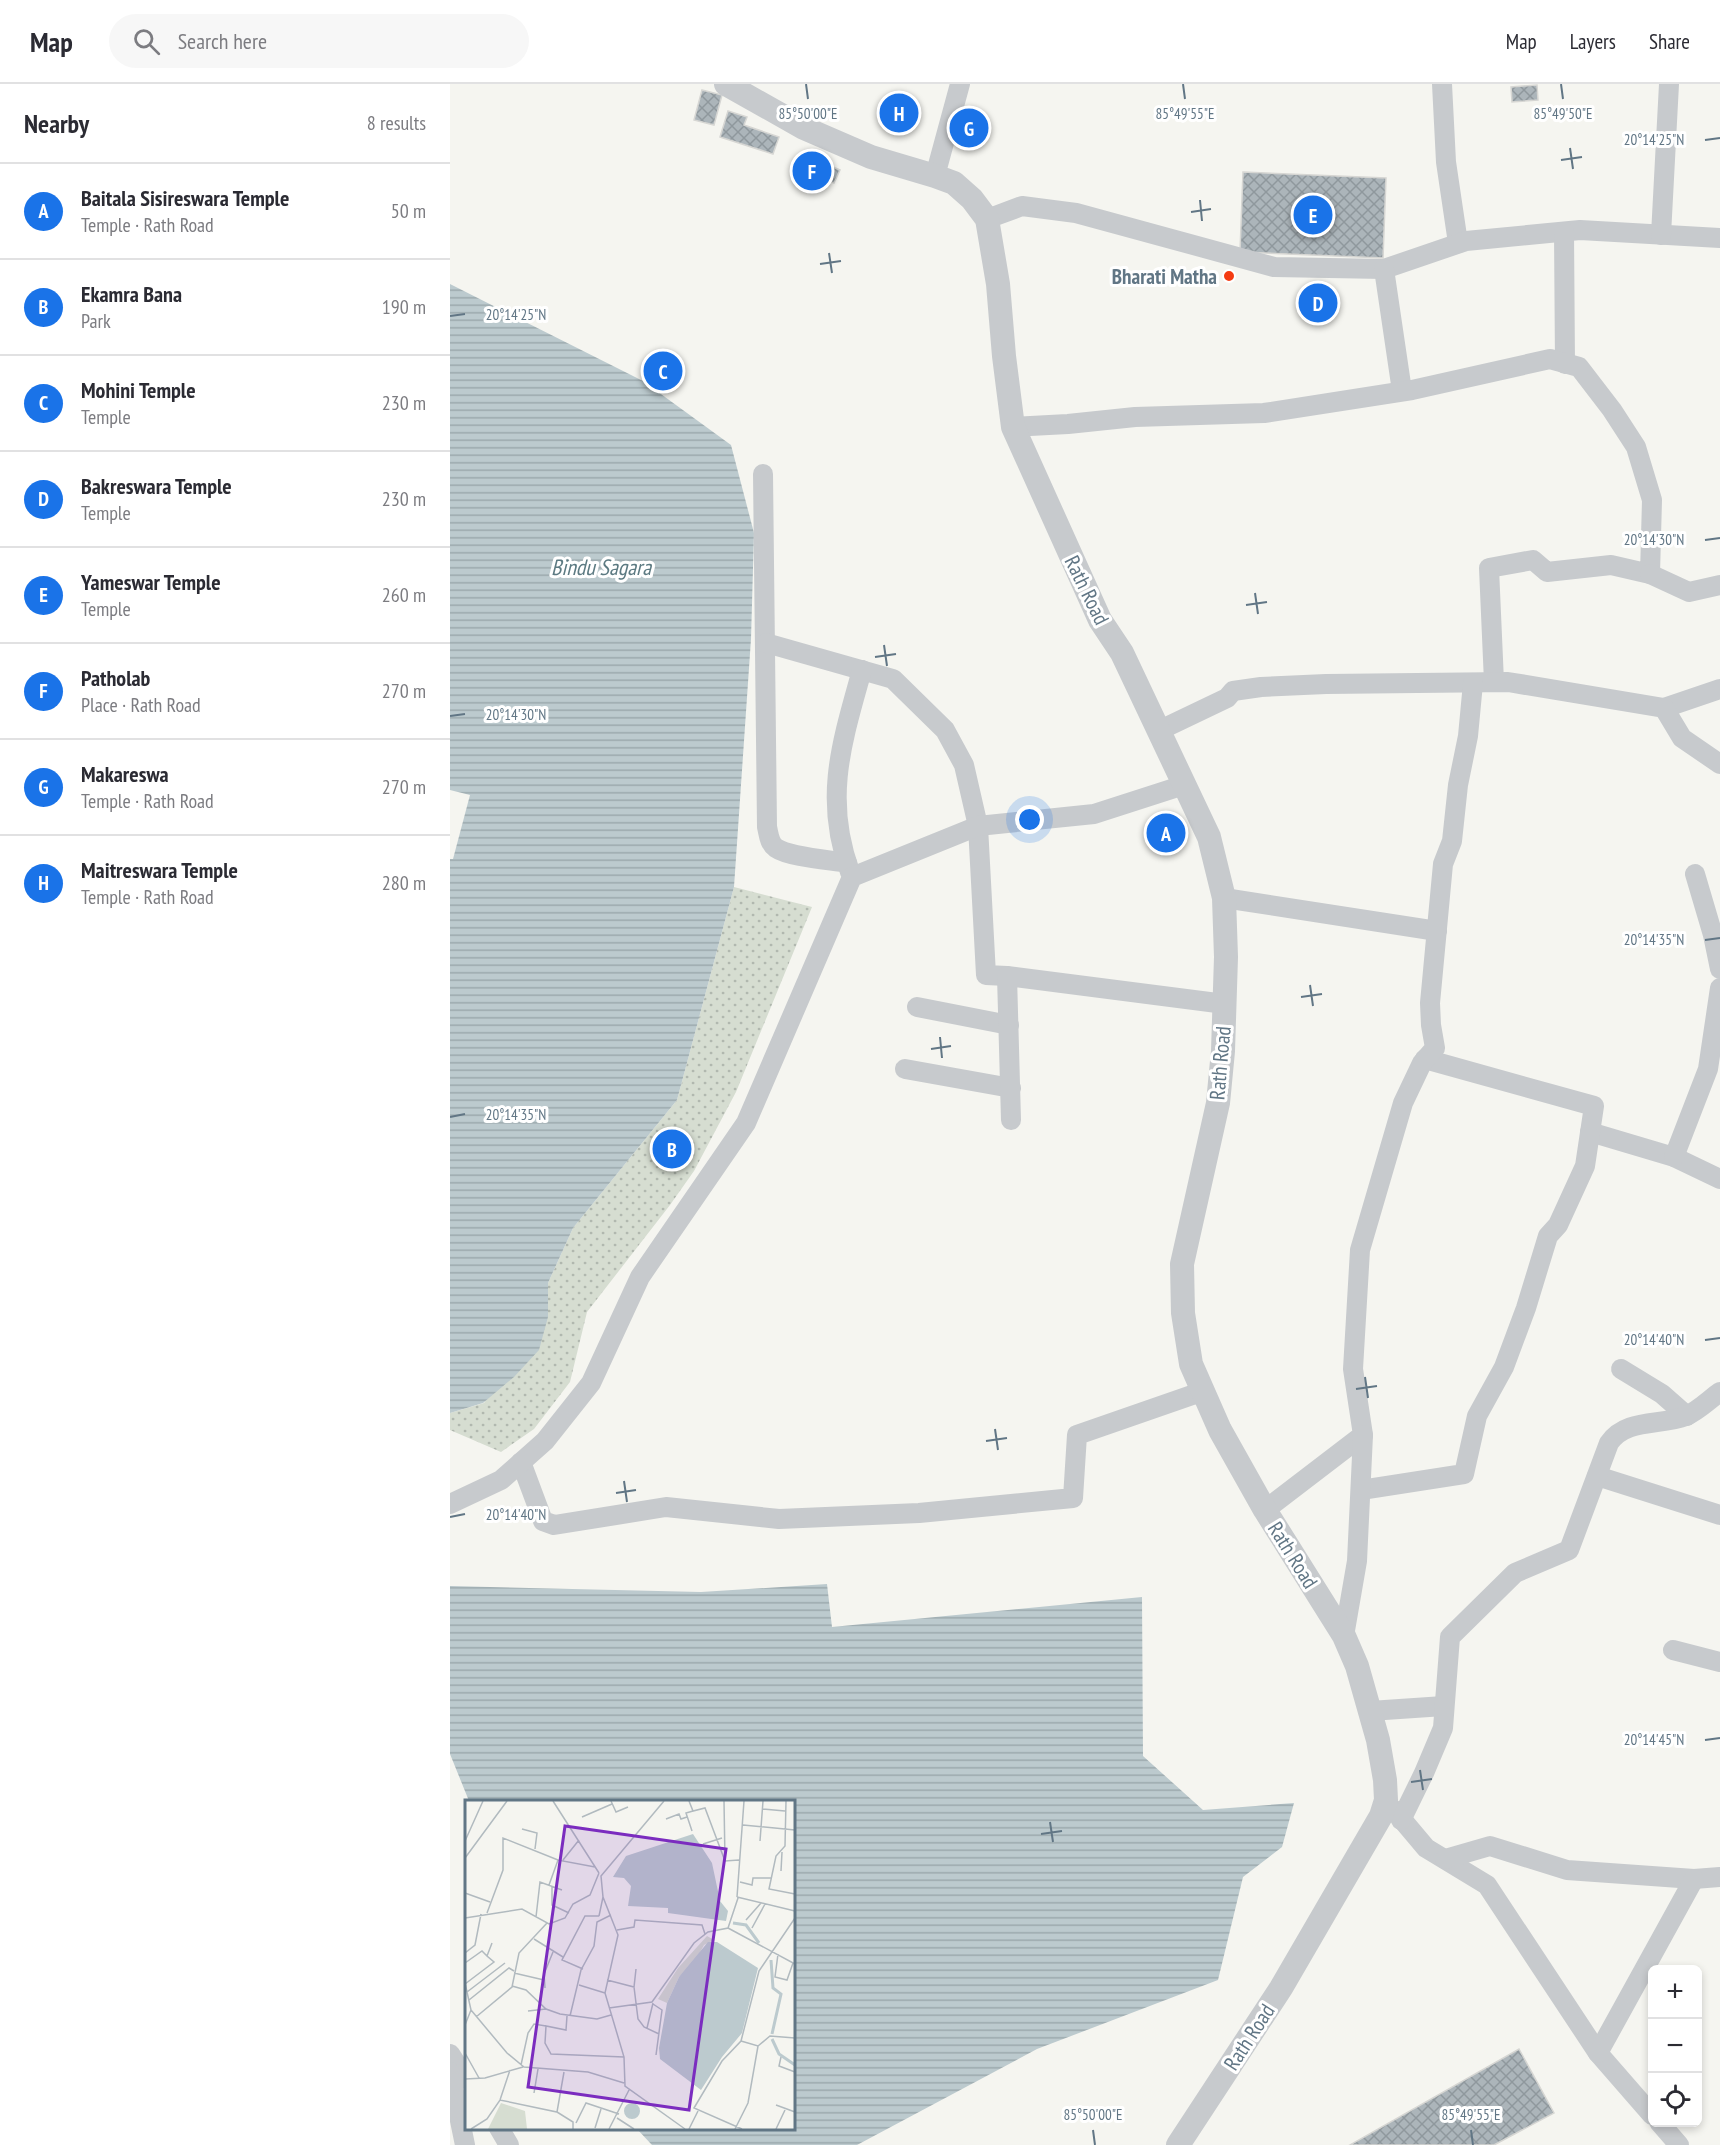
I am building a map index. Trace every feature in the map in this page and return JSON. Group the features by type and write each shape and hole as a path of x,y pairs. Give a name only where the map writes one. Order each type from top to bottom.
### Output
{"street":[{"name":"Rath Road","path":"726,84 814,132 871,157 954,183 972,199 987,219 998,284 1013,427 1100,620 1122,653 1209,837 1224,898 1225,1004 1218,1103 1182,1264 1183,1313 1191,1364 1203,1396 1220,1430 1265,1510 1344,1636 1357,1666 1370,1711 1383,1770 1386,1800 1381,1816 1281,1988 1178,2145"},
{"path":"935,176 960,84"},
{"path":"1443,84 1446,162 1458,243"},
{"path":"1661,235 1670,84"},
{"path":"987,219 1022,206 1076,213 1274,267 1384,269 1466,241 1580,230 1720,238"},
{"path":"1564,232 1565,364"},
{"path":"1384,269 1402,391"},
{"path":"1013,427 1135,417 1264,413 1402,391 1550,359 1579,367 1612,410 1636,447 1652,500 1650,574"},
{"path":"763,474 767,827 770,841 776,848 849,870 978,826 1094,814 1184,785"},
{"path":"1494,682 1490,568 1533,560 1547,572 1611,565 1650,574 1689,592 1720,585"},
{"path":"766,643 893,679 945,730 964,765 978,826 986,975 1007,975 1225,1004"},
{"path":"450,1504 501,1480 545,1441 591,1383 640,1277 746,1123 849,870 842,851 836,782 862,670"},
{"path":"1158,730 1227,698 1233,691 1261,687 1508,682 1664,708 1720,689"},
{"path":"1344,1636 1357,1561 1361,1490 1363,1435 1353,1369 1360,1250 1403,1102 1425,1059 1435,1048 1431,1025 1431,1003 1443,864 1452,841 1458,784 1468,736 1473,683"},
{"path":"1664,708 1682,738 1720,764"},
{"path":"1695,874 1716,934 1720,969"},
{"path":"1224,898 1437,931"},
{"path":"1007,975 1011,1120"},
{"path":"1674,1157 1708,1069 1720,988"},
{"path":"917,1007 1009,1025"},
{"path":"1361,1490 1464,1474 1477,1416 1504,1367 1526,1308 1548,1236 1558,1225 1585,1166 1594,1106 1425,1059"},
{"path":"905,1070 1011,1088"},
{"path":"1590,1132 1674,1157 1720,1179"},
{"path":"1621,1369 1662,1394 1687,1416"},
{"path":"1401,1820 1443,1728 1450,1637 1515,1573 1569,1550 1609,1443 1615,1433 1626,1428 1687,1416 1720,1392"},
{"path":"521,1462 543,1521 554,1525 666,1506 779,1519 919,1513 1073,1498 1077,1436 1195,1394 1203,1396"},
{"path":"1265,1510 1363,1435"},
{"path":"1597,1476 1720,1515"},
{"path":"1673,1650 1720,1662"},
{"path":"1370,1711 1444,1706"},
{"path":"1386,1800 1426,1848 1488,1885 1598,2053 1648,2109"},
{"path":"1445,1859 1490,1846 1567,1870 1694,1879 1720,1877"},
{"path":"1598,2053 1694,1879"},
{"path":"450,2054 465,2077"},
{"path":"450,2072 465,2145"},
{"path":"1663,2127 1679,2145"},
{"path":"500,2130 509,2145"}],"shaded area":[{"path":"734,887 812,907 736,1092 694,1171 587,1312 570,1382 534,1429 501,1452 450,1430 450,1413 484,1403 548,1317 548,1283 573,1228 677,1100"}],"water":[{"name":"Bindu Sagara","path":"450,284 643,381 731,445 754,533 751,639 734,887 677,1100 573,1228 548,1283 548,1317 539,1350 514,1377 483,1403 450,1413 450,859 453,859 470,795 450,790"},
{"path":"827,1584 832,1627 1142,1597 1143,1756 1203,1810 1294,1803 1282,1847 1243,1877 1218,1980 1037,2049 857,2145 652,2145 638,2130 795,2130 795,1800 469,1800 450,1754 450,1586 701,1592"}],"building":[{"path":"1537,85 1538,100 1512,102 1511,87"},
{"path":"702,90 722,95 714,125 694,120"},
{"path":"728,111 747,117 744,125 779,137 773,154 720,137"},
{"path":"811,157 821,161 812,185 803,182"},
{"path":"811,157 821,161 812,185 803,182"},
{"path":"823,163 840,170 834,183 817,176"},
{"path":"1243,172 1386,178 1383,258 1240,252"},
{"path":"652,357 680,370 674,384 645,371"},
{"path":"1519,2049 1554,2113 1494,2145 1350,2145"}],"place":[{"name":"Maitreswara Temple","path":"899,113"},
{"name":"Makareswa","path":"969,128"},
{"name":"Patholab","path":"812,171"},
{"name":"Yameswar Temple","path":"1313,215"},
{"name":"Bharati Matha","path":"1229,276"},
{"name":"Bakreswara Temple","path":"1318,303"},
{"name":"Mohini Temple","path":"663,371"},
{"name":"Baitala Sisireswara Temple","path":"1166,833"},
{"name":"Ekamra Bana","path":"672,1149"}]}
